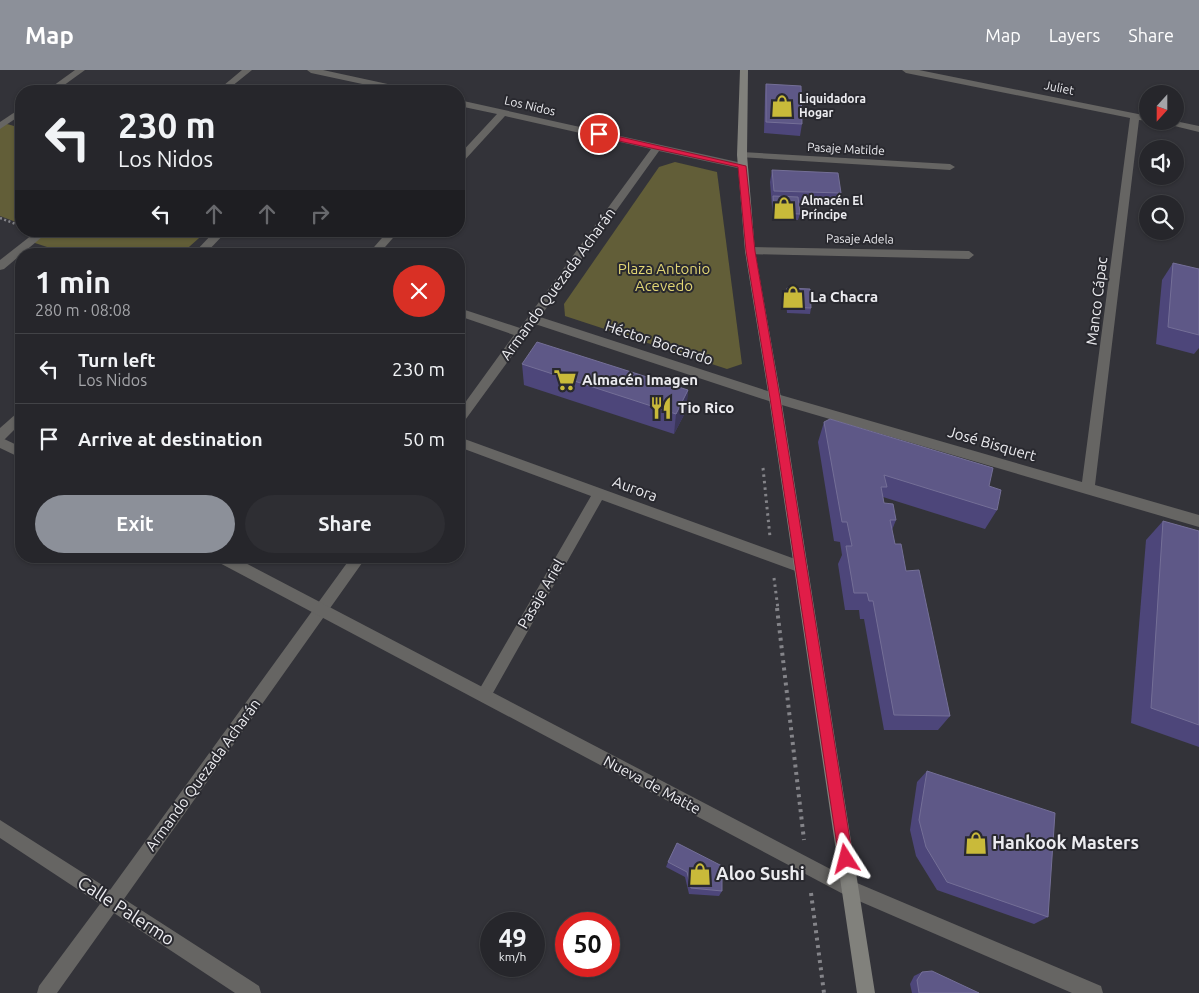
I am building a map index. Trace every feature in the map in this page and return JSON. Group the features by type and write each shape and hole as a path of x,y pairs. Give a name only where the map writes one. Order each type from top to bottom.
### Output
{"main road":[{"path":"744,70 742,161 750,251 775,398 866,993"}],"street":[{"path":"59,85 82,70"},
{"path":"229,85 248,70"},
{"path":"311,70 366,85"},
{"name":"Juliet","path":"906,70 1139,117"},
{"name":"Los Nidos","path":"465,104 657,147 742,161"},
{"path":"465,154 503,113"},
{"path":"0,126 15,115"},
{"name":"Manco Cápac","path":"1088,488 1135,116"},
{"path":"1184,126 1199,129"},
{"name":"Armando Quezada Acharán","path":"465,412 657,147"},
{"name":"Pasaje Matilde","path":"742,161 950,167"},
{"path":"23,248 36,237"},
{"path":"204,248 216,237"},
{"path":"378,248 389,237"},
{"name":"Pasaje Adela","path":"750,251 969,255"},
{"path":"0,266 15,254"},
{"path":"465,314 522,333"},
{"name":"Héctor Boccardo","path":"532,319 775,398"},
{"name":"José Bisquert","path":"775,398 1199,521"},
{"path":"0,436 15,422"},
{"path":"0,442 15,450"},
{"name":"Aurora","path":"465,444 801,567"},
{"name":"Pasaje Ariel","path":"484,695 598,493"},
{"name":"Nueva de Matte","path":"232,563 851,889 1094,993"},
{"name":"Armando Quezada Acharán","path":"46,993 355,563"},
{"name":"Calle Palermo","path":"0,828 252,993"}],"path":[{"path":"0,218 15,224"},
{"path":"762,460 807,867 824,993"}],"green space":[{"path":"0,122 15,126 15,222 0,216"},
{"name":"Plaza Antonio Acevedo","path":"675,162 717,172 742,364 727,369 565,316 564,304 659,167"},
{"path":"33,237 200,237 188,248 50,248 29,241"}],"building":[{"path":"766,84 801,86 802,124 766,122"},
{"path":"772,170 838,173 841,193 774,191"},
{"path":"773,196 798,197 800,214 774,213"},
{"path":"1173,263 1199,269 1199,335 1168,327"},
{"path":"787,288 810,289 811,308 789,307"},
{"path":"537,342 688,390 676,414 522,364"},
{"path":"830,419 993,468 989,486 1001,490 997,510 884,475 887,487 881,487 884,503 893,504 896,520 890,520 895,544 901,544 906,571 919,570 950,716 894,715 873,601 869,601 867,593 854,593 846,546 852,546 847,522 842,522 824,422"},
{"path":"1163,521 1199,531 1199,725 1151,708"},
{"name":"Hankook Masters","path":"927,771 1055,813 1048,917 947,882 926,847 919,820"},
{"name":"Aloo Sushi","path":"677,843 722,866 722,891 691,888 687,872 668,862"},
{"path":"932,971 979,993 919,993 917,980 922,972"}],"place":[{"name":"Liquidadora Hogar","path":"782,106"},
{"name":"Almacén El Príncipe","path":"784,208"},
{"name":"La Chacra","path":"793,297"},
{"name":"Almacén Imagen","path":"565,380"},
{"name":"Tio Rico","path":"661,408"},
{"name":"Hankook Masters","path":"976,843"},
{"name":"Aloo Sushi","path":"700,874"}],"route":[{"path":"599,134 742,166 750,251 775,398 846,859"}]}
